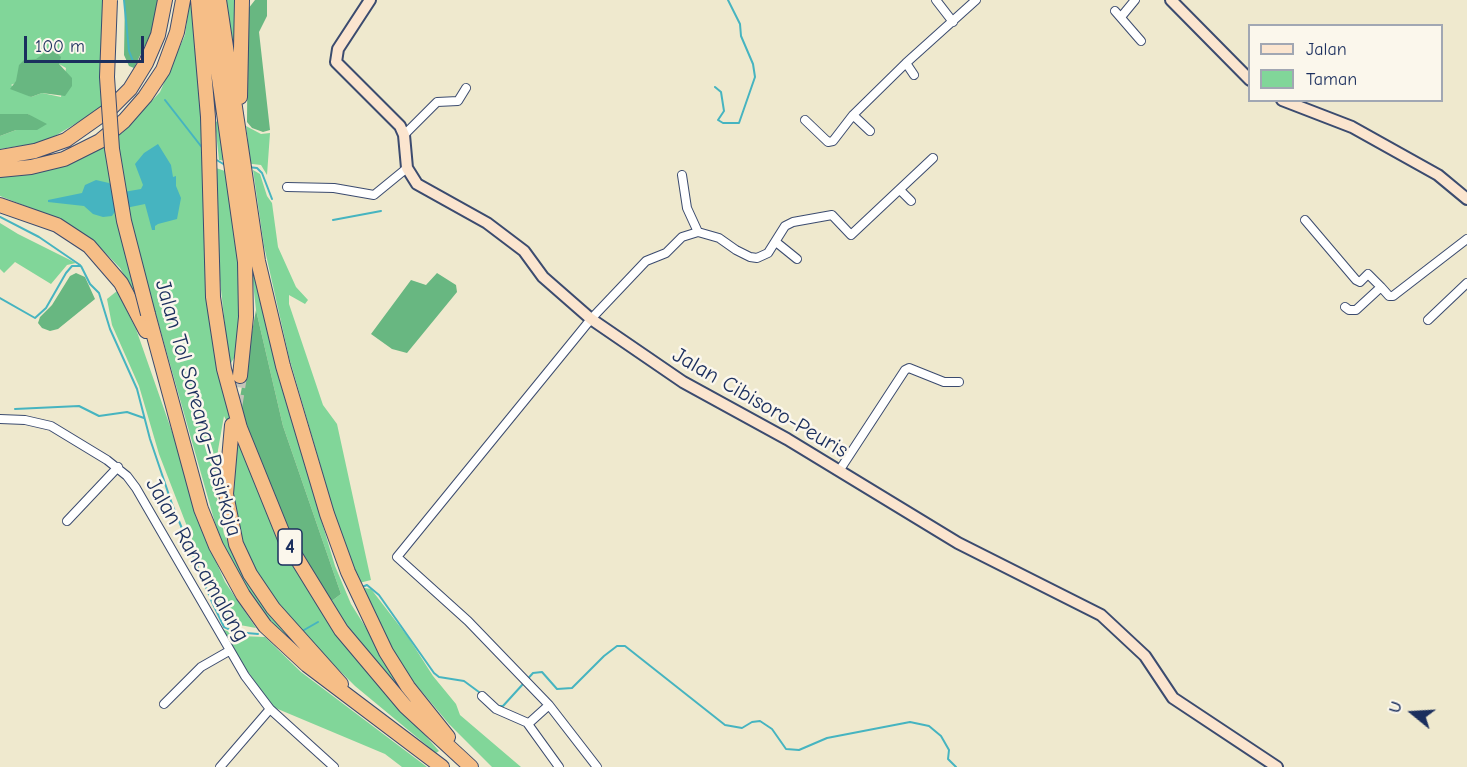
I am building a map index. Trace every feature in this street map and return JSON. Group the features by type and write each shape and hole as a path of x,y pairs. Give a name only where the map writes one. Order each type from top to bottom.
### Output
{"highway":[{"name":"Jalan Tol Soreang–Pasirkoja","path":"110,0 107,77 112,148 124,221 145,318 208,528 224,563 254,611 277,638 307,665 442,767"},
{"path":"0,157 35,151 66,140 110,109 130,89 146,63 158,35 165,0"},
{"path":"0,170 31,167 64,159 93,145 124,121 145,97 163,70 177,32 183,0"},
{"name":"Jalan Tol Soreang–Pasirkoja","path":"198,0 208,117 211,274 219,343 231,396 255,470 285,538 320,599 359,654 405,706 471,767"},
{"path":"208,0 246,185 251,262 240,376"},
{"path":"219,0 251,262 327,514 348,572 376,633 403,680 435,723 476,767"},
{"path":"236,136 242,0"},
{"path":"0,205 57,225 89,246 122,283 145,318"},
{"path":"232,425 226,466 227,507 236,544 250,574 273,608 322,665 425,755"}],"street":[{"path":"287,187 334,188 374,195 407,168 404,135 395,118 336,62 338,49 370,0"},
{"path":"936,0 953,22"},
{"path":"805,120 831,142 854,115 906,63 976,0"},
{"path":"1134,0 1118,14 1141,41"},
{"path":"1172,0 1248,78"},
{"path":"906,63 914,75"},
{"path":"404,135 437,102 458,101 466,88"},
{"path":"1287,102 1357,130 1438,175 1467,199"},
{"path":"854,115 870,131"},
{"path":"597,767 549,705 468,621 397,557 591,319 640,266 654,256 666,254 689,233 698,232 719,238 750,258 758,258 768,253 789,224 832,215 851,235 933,158"},
{"name":"Jalan Cibisoro-Peuris","path":"407,168 417,184 469,212 524,252 543,277 591,319 682,382 787,439 958,543 1101,615 1145,656 1173,698 1277,767"},
{"path":"682,175 687,207 698,232"},
{"path":"900,189 911,201"},
{"path":"1305,220 1356,280 1360,282 1368,274 1389,296 1393,296 1467,239"},
{"path":"776,242 797,259"},
{"path":"1428,320 1467,283"},
{"path":"1346,307 1349,310 1356,310 1382,287"},
{"path":"839,471 904,370 909,368 944,382 959,382"},
{"name":"Jalan Rancamalang","path":"0,419 26,420 51,426 118,467 136,488 229,651 270,709 334,767"},
{"path":"67,521 118,467"},
{"path":"164,704 201,667 229,651"},
{"path":"482,696 496,709 528,723 531,731 559,767"},
{"path":"528,723 549,705"},
{"path":"220,767 270,709"}],"green space":[{"path":"0,0 107,0 105,106 45,142 0,149 0,136 16,130 37,130 37,121 28,114 0,114","holes":["59,64 66,68 61,97 42,93 31,97 11,85"]},
{"path":"125,0 159,0 151,33 134,68 129,66 124,55"},
{"path":"226,0 237,0 235,68 228,13"},
{"path":"255,0 267,0 267,16 259,32 270,130 263,132 252,128 247,122 248,9"},
{"path":"193,4 204,126 205,276 218,367 230,413 255,485 282,544 354,655 439,751 436,753 355,686 310,641 252,571 231,514 232,432 224,416 215,488 224,534 246,578 327,676 281,633 241,583 219,537 155,311 145,312 120,268 96,243 64,221 0,196 0,176 56,168 96,151 123,132 160,92 185,35 189,6"},
{"path":"49,50 61,57 59,64 72,78 72,86 65,96 42,93 31,97 10,89 16,81 19,65 24,60 36,59"},
{"path":"0,114 28,114 47,124 37,130 16,130 0,136"},
{"path":"219,121 223,141 248,141 246,126 261,134 270,133 267,175 261,165 219,160 215,122"},
{"path":"216,168 225,171 240,250 241,320 237,353 231,363 229,363 218,262"},
{"path":"253,170 260,174 267,196 272,203 278,247 296,287 308,300 305,304 289,295 289,304 323,405 337,424 371,580 359,583 340,533 289,357 264,246"},
{"path":"0,223 76,263 67,265 51,284 15,262 4,273 0,269"},
{"path":"251,264 279,379 335,566 351,604 412,701 410,703 329,603 341,594 283,426 256,310"},
{"path":"76,273 85,277 95,299 58,329 50,331 42,328 38,323 40,317 52,305 70,276"},
{"path":"437,273 456,285 457,292 407,353 392,349 371,334 411,280 426,285"},
{"path":"117,291 136,329 177,446 196,517 225,582 256,628 224,622 159,454 139,386 112,325 107,299"},
{"path":"256,310 283,426 341,594 329,603 292,537 268,486 239,403"},
{"path":"371,589 408,637 433,676 456,704 460,715 521,767 492,767 449,724 413,681 382,633 361,590"},
{"path":"222,629 239,636 265,637 301,672 427,767 402,767 385,754 273,707 227,642"}],"water":[{"path":"158,144 171,165 173,177 176,176 176,186 181,198 177,219 158,224 155,230 152,230 145,204 116,210 112,216 103,217 93,214 84,206 48,202 48,200 82,193 85,185 96,180 109,183 118,193 141,189 143,185 135,164 144,153"}],"waterway":[{"path":"124,0 129,51 133,61"},
{"path":"715,87 721,92 724,111 718,120 723,123 739,123 755,77 753,64 741,36 740,24 728,0"},
{"path":"165,100 204,150"},
{"path":"215,159 225,165"},
{"path":"248,167 257,168 262,173 272,199"},
{"path":"333,220 381,211"},
{"path":"0,217 39,237 80,265"},
{"path":"0,298 35,318 46,308 72,266 81,266 90,284 99,293 110,329 137,389 150,439 172,504 224,627 235,632 258,634"},
{"path":"15,409 79,406 99,416 127,412 144,418"},
{"path":"362,587 367,585 379,595 434,673 439,677 464,681 483,695"},
{"path":"304,630 318,622"},
{"path":"496,706 503,706 533,673 542,672 557,689 572,688 604,656 617,646 625,646 725,725 742,728 752,722 760,721 772,729 786,749 799,750 827,738 910,722 929,726 941,736 949,750 948,759 956,767"}],"tunnel":[{"path":"235,408 240,376"}]}
